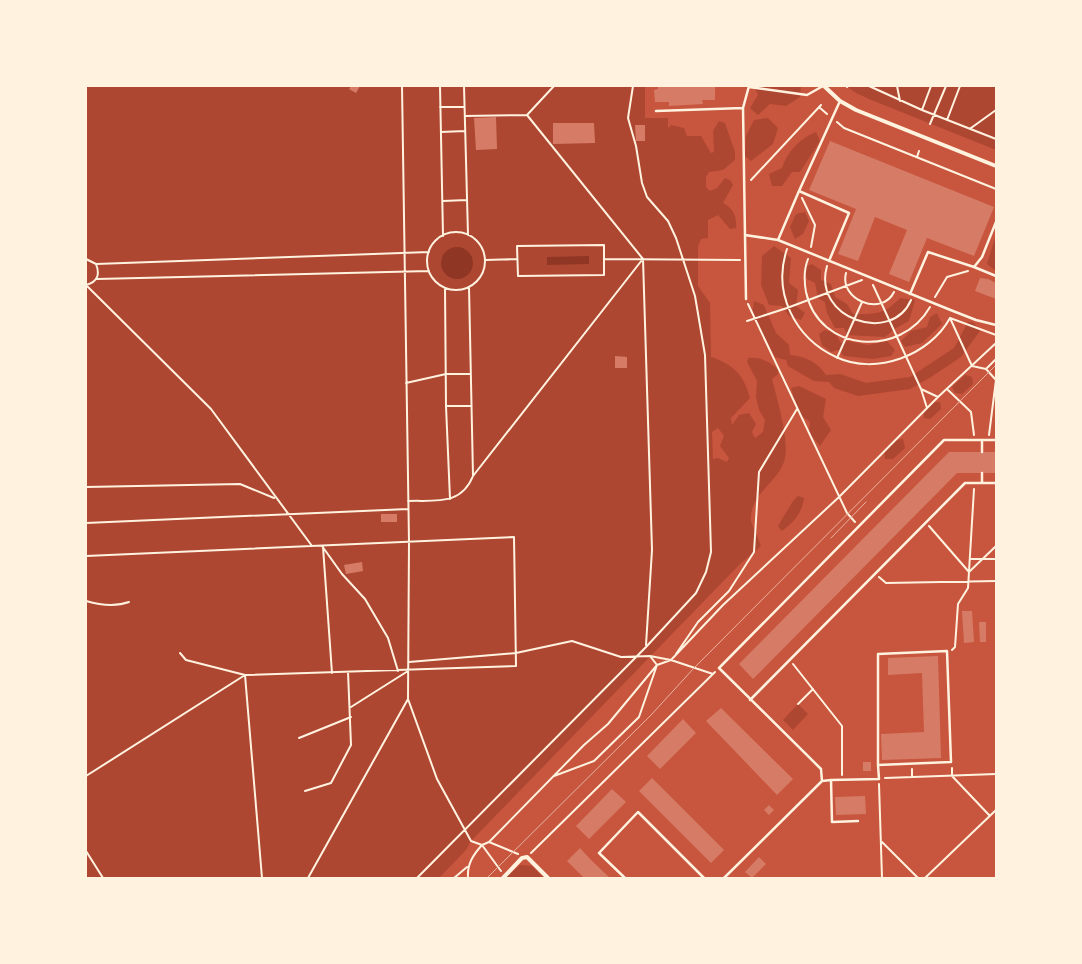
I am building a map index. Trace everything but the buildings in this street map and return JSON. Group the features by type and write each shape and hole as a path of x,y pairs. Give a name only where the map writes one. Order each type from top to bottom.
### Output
{"street":[{"path":"824,86 840,101 856,110 996,166"},
{"path":"504,877 522,858 527,857 548,878"}],"lane":[{"path":"746,299 743,108 749,86 807,95 824,86"},
{"path":"778,240 840,101"},
{"path":"656,111 743,108"},
{"path":"799,191 849,213 829,260"},
{"path":"974,267 982,257 996,222"},
{"path":"745,235 778,240 953,312 996,325"},
{"path":"912,295 928,252 996,276"},
{"path":"822,781 821,769 719,668 944,440 996,440"},
{"path":"982,440 982,452"},
{"path":"982,473 982,482"},
{"path":"750,700 965,483 996,482"},
{"path":"724,878 822,781 879,778 878,765 878,654 947,651 952,762 878,765"},
{"path":"831,780 832,822 858,821"},
{"path":"625,878 599,853 638,812 704,878"}],"path":[{"path":"402,86 409,542 408,699 437,779 465,831 472,841 482,845 504,877"},
{"path":"440,86 443,236"},
{"path":"464,86 468,235"},
{"path":"464,116 527,115 554,86"},
{"path":"417,878 646,647 696,593 706,572 711,552 705,355 695,296 684,260 668,221 646,197 642,183 636,146 628,118 633,86"},
{"path":"869,86 900,101 996,139"},
{"path":"897,86 900,101"},
{"path":"922,110 931,86"},
{"path":"930,124 946,86"},
{"path":"947,120 960,86"},
{"path":"440,107 464,106"},
{"path":"744,187 820,106 844,128 996,189"},
{"path":"971,128 996,110"},
{"path":"527,115 643,259 652,550 646,647"},
{"path":"441,132 465,131"},
{"path":"917,157 919,151"},
{"path":"799,191 815,225 805,273 808,300 820,320 828,328 846,338 867,343 897,337 917,323 932,303 938,290 947,277 964,273 974,267"},
{"path":"442,201 467,200"},
{"path":"457,232 468,235 478,243 485,260 483,271 480,277 469,287 457,290 445,288 436,281 429,271 427,261 429,252 436,240 443,236 457,232"},
{"path":"789,244 784,260 782,277 784,294 788,308 799,328 811,340 837,358 854,362 874,364 906,356 927,345 938,334 953,312"},
{"path":"604,245 604,259 604,275 518,276 517,246 604,245"},
{"path":"86,259 96,264 429,252"},
{"path":"485,260 517,259"},
{"path":"604,259 745,260"},
{"path":"408,502 450,499 465,489 472,476 643,259"},
{"path":"829,260 826,278 828,293 837,308 854,320 874,323 889,320 907,308 912,295"},
{"path":"96,264 99,271 97,279"},
{"path":"848,268 845,276 846,286 851,296 862,302 875,304 881,303 889,299 896,288"},
{"path":"312,546 275,498 211,409 86,285 97,279 429,271"},
{"path":"747,321 788,308 870,277 921,389 927,408"},
{"path":"469,287 472,476"},
{"path":"445,288 446,406 450,499"},
{"path":"746,299 839,497 847,513 859,526"},
{"path":"837,358 862,302"},
{"path":"950,318 996,335"},
{"path":"950,318 972,366"},
{"path":"468,878 468,867 474,854 482,845 489,842 584,745 608,724 657,666 671,660 723,605 839,497 938,397 948,390 996,343"},
{"path":"986,369 996,359"},
{"path":"972,366 986,369 996,380 989,440"},
{"path":"406,383 446,374 470,374"},
{"path":"921,389 938,397"},
{"path":"948,390 971,412 975,440"},
{"path":"446,406 471,406"},
{"path":"671,660 698,622 729,592 754,552 759,472 797,409"},
{"path":"947,651 955,647 958,604 968,588 975,482"},
{"path":"86,486 240,484 275,498"},
{"path":"86,523 408,510"},
{"path":"926,522 969,572"},
{"path":"86,556 514,537 516,666 332,673 245,674 186,660 180,653"},
{"path":"322,546 342,574 365,599 388,638 398,671"},
{"path":"322,546 332,673"},
{"path":"969,572 996,546"},
{"path":"970,559 996,559"},
{"path":"875,573 886,583 996,581"},
{"path":"86,601 106,605 129,602"},
{"path":"409,662 516,653 572,641 620,657 650,656 671,660 713,674"},
{"path":"650,656 657,666"},
{"path":"790,659 842,726 842,780"},
{"path":"553,776 594,761 639,717 657,666"},
{"path":"527,857 719,668"},
{"path":"350,707 409,670"},
{"path":"305,791 331,783 351,745 348,672"},
{"path":"86,776 245,674"},
{"path":"245,674 262,878"},
{"path":"798,704 813,689"},
{"path":"308,878 408,699"},
{"path":"300,738 351,717"},
{"path":"952,770 952,776 990,816"},
{"path":"912,771 912,777"},
{"path":"882,878 879,778 996,774"},
{"path":"925,878 996,810"},
{"path":"489,842 513,852 522,858"},
{"path":"881,842 918,878"},
{"path":"86,851 103,878"},
{"path":"454,878 468,867"}],"shaded area":[{"path":"86,86 645,86 645,118 668,118 668,128 671,125 684,128 687,136 701,136 711,153 714,152 713,131 719,121 725,123 735,152 735,160 723,170 709,172 706,177 706,187 710,191 717,188 725,178 730,180 733,185 723,203 734,213 736,228 730,229 718,215 708,220 708,238 701,239 698,247 698,286 710,303 711,357 726,363 741,377 748,390 750,398 731,418 732,425 739,415 749,413 756,424 752,432 755,438 763,432 765,420 759,410 756,397 757,381 747,362 748,358 764,360 772,364 778,370 778,374 772,379 784,429 786,450 782,466 760,495 752,511 751,521 761,546 739,565 471,841 466,850 439,878 86,878","holes":["718,428 724,436 720,446 729,458 727,462 718,458 713,459 712,432"]},
{"path":"754,86 801,86 800,97 786,106 770,104 758,115 750,108 758,95"},
{"path":"846,86 996,86 996,150 869,99"},
{"path":"768,118 778,128 773,144 751,161 745,156 746,136 754,120"},
{"path":"816,132 820,141 800,172 792,172 782,186 772,186 769,174 782,168 787,156 795,146"},
{"path":"805,212 809,221 803,234 795,239 790,227 796,214"},
{"path":"996,238 996,271 987,264"},
{"path":"774,246 791,258 789,283 798,290 796,306 805,313 801,320 789,316 782,306 769,305 761,285 762,256"},
{"path":"454,247 460,247 469,251 473,263 469,275 460,279 454,279 445,275 441,266 441,260 445,251"},
{"path":"589,256 589,264 547,265 547,257"},
{"path":"812,264 821,270 821,280 831,284 835,297 847,304 853,314 867,314 884,311 900,298 915,300 909,321 896,328 885,337 847,335 844,328 835,328 827,313 825,302 818,298 815,283 807,279 804,267"},
{"path":"754,301 764,305 776,333 789,345 790,355 810,360 823,370 826,375 840,374 866,383 910,377 954,348 968,322 974,323 980,331 961,357 910,389 858,396 834,388 829,382 814,381 788,366 786,360 775,357 752,314"},
{"path":"937,313 942,324 922,343 905,347 901,341 911,331 927,327 930,317"},
{"path":"825,330 835,333 841,343 848,341 868,345 887,341 895,350 891,356 873,359 844,356 838,350 831,352 822,345 819,334"},
{"path":"965,375 972,377 973,384 962,394 955,393 952,387"},
{"path":"799,386 826,399 823,417 831,430 820,446 809,433 810,422 799,414 791,388"},
{"path":"933,402 940,402 941,409 930,419 924,418 924,410"},
{"path":"903,439 905,448 893,459 885,459 884,451 895,440"},
{"path":"798,496 804,498 799,513 794,521 782,531 778,526 793,501"},
{"path":"798,704 808,714 793,730 783,720"},
{"path":"520,865 532,866 544,878 505,878"}],"tram line":[{"path":"487,878 652,714 694,668 996,365"},
{"path":"831,538 866,502"}]}
